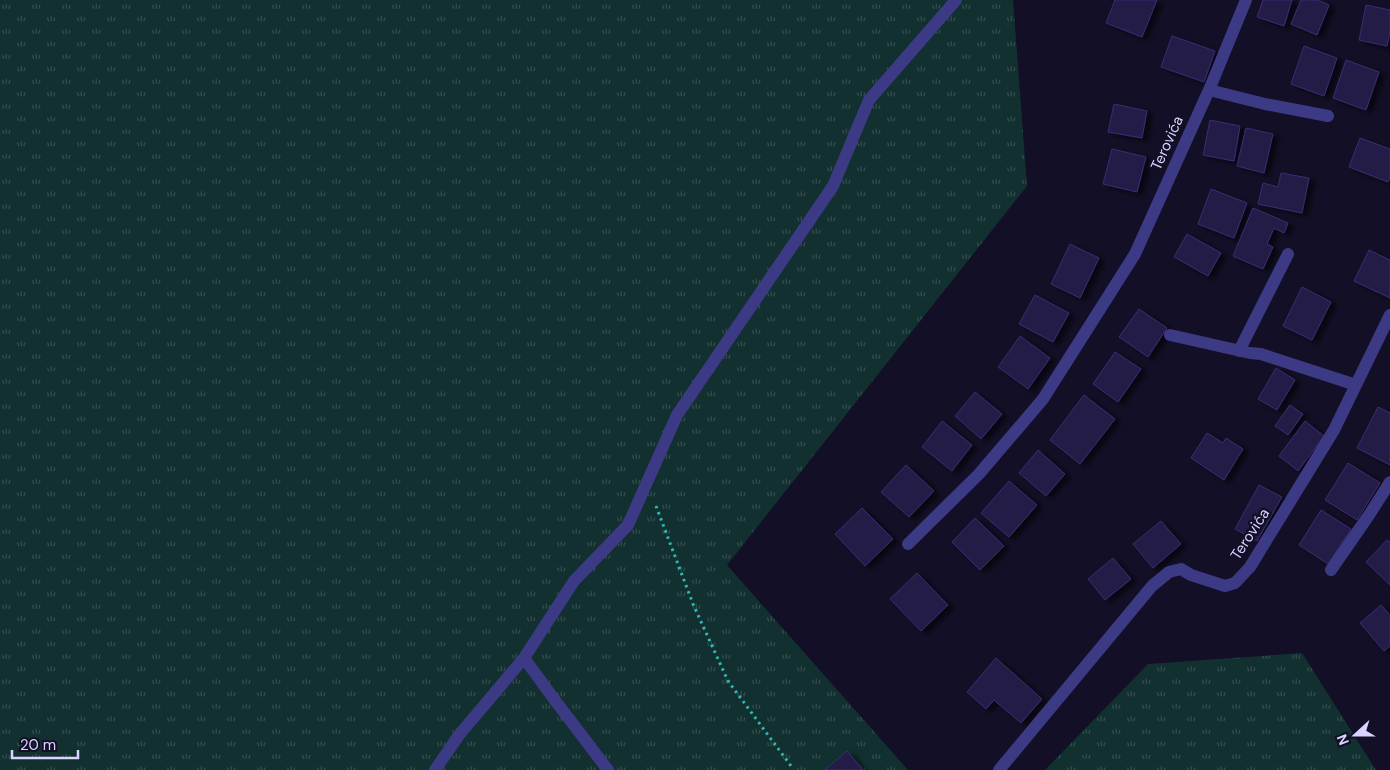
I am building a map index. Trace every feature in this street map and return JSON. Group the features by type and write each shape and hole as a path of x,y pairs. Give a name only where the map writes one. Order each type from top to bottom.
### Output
{"street":[{"path":"435,770 459,734 524,658 574,581 628,525 677,415 833,186 869,100 956,0"},
{"name":"Terovića","path":"908,544 979,474 1043,399 1135,254 1246,0"},
{"path":"1208,90 1265,104 1328,116"},
{"path":"1239,351 1288,254"},
{"name":"Terovića","path":"999,770 1152,586 1169,572 1181,568 1226,586 1235,583 1250,567 1334,430 1390,315"},
{"path":"1170,335 1250,354 1261,354 1356,385"},
{"path":"1331,570 1390,482"},
{"path":"524,658 608,770"}],"path":[{"path":"647,483 693,604 728,681 790,766"}],"green space":[{"path":"0,0 1013,0 1027,186 727,565 908,770 0,770"},
{"path":"1302,653 1376,770 1045,770 1148,664"}],"building":[{"path":"1115,0 1157,0 1142,37 1106,23"},
{"path":"1263,0 1292,0 1284,26 1257,17"},
{"path":"1301,0 1318,0 1329,5 1317,35 1291,24"},
{"path":"1366,5 1390,10 1390,32 1387,46 1359,40"},
{"path":"1172,36 1215,51 1204,82 1161,67"},
{"path":"1304,46 1337,58 1324,96 1291,84"},
{"path":"1346,60 1379,72 1366,110 1333,98"},
{"path":"1114,104 1147,111 1142,138 1108,132"},
{"path":"1210,120 1240,126 1234,161 1203,155"},
{"path":"1246,128 1273,134 1264,173 1237,166"},
{"path":"1360,138 1390,149 1390,177 1388,182 1349,167"},
{"path":"1112,149 1146,157 1137,192 1103,184"},
{"path":"1281,173 1309,178 1302,213 1258,204 1263,183 1278,187"},
{"path":"1211,189 1247,203 1234,238 1198,224"},
{"path":"1253,208 1288,223 1284,233 1274,228 1267,244 1273,247 1263,269 1233,256"},
{"path":"1187,234 1221,253 1208,276 1174,257"},
{"path":"1070,244 1099,258 1080,298 1051,284"},
{"path":"1369,250 1390,260 1390,298 1354,281"},
{"path":"1302,287 1331,302 1312,340 1283,326"},
{"path":"1035,295 1069,313 1053,342 1019,324"},
{"path":"1139,309 1167,328 1148,357 1119,337"},
{"path":"1020,336 1050,358 1028,389 998,367"},
{"path":"1115,352 1141,369 1118,402 1093,384"},
{"path":"1276,368 1295,380 1277,410 1258,399"},
{"path":"975,392 1002,414 981,439 955,416"},
{"path":"1084,395 1115,419 1080,464 1050,440"},
{"path":"1290,405 1303,414 1288,435 1275,426"},
{"path":"1378,407 1390,413 1390,465 1357,448"},
{"path":"942,421 972,445 952,471 922,447"},
{"path":"1305,421 1324,436 1298,471 1279,456"},
{"path":"1207,433 1223,443 1226,438 1243,449 1224,480 1191,458"},
{"path":"1038,450 1065,474 1046,496 1019,473"},
{"path":"1348,463 1380,483 1357,520 1325,500"},
{"path":"906,465 934,491 909,517 881,492"},
{"path":"1009,481 1037,505 1009,537 981,513"},
{"path":"1259,485 1282,497 1257,541 1235,529"},
{"path":"862,508 893,539 865,566 835,534"},
{"path":"1321,510 1351,529 1328,564 1299,545"},
{"path":"975,518 1004,546 980,570 952,542"},
{"path":"1161,521 1181,544 1153,568 1133,544"},
{"path":"1387,540 1390,542 1390,585 1366,562"},
{"path":"1113,558 1131,579 1105,600 1088,579"},
{"path":"917,573 948,605 921,631 890,599"},
{"path":"1381,605 1390,615 1390,646 1384,651 1360,623"},
{"path":"996,658 1042,699 1021,723 994,700 986,709 967,692"},
{"path":"847,751 863,770 825,770"}]}
